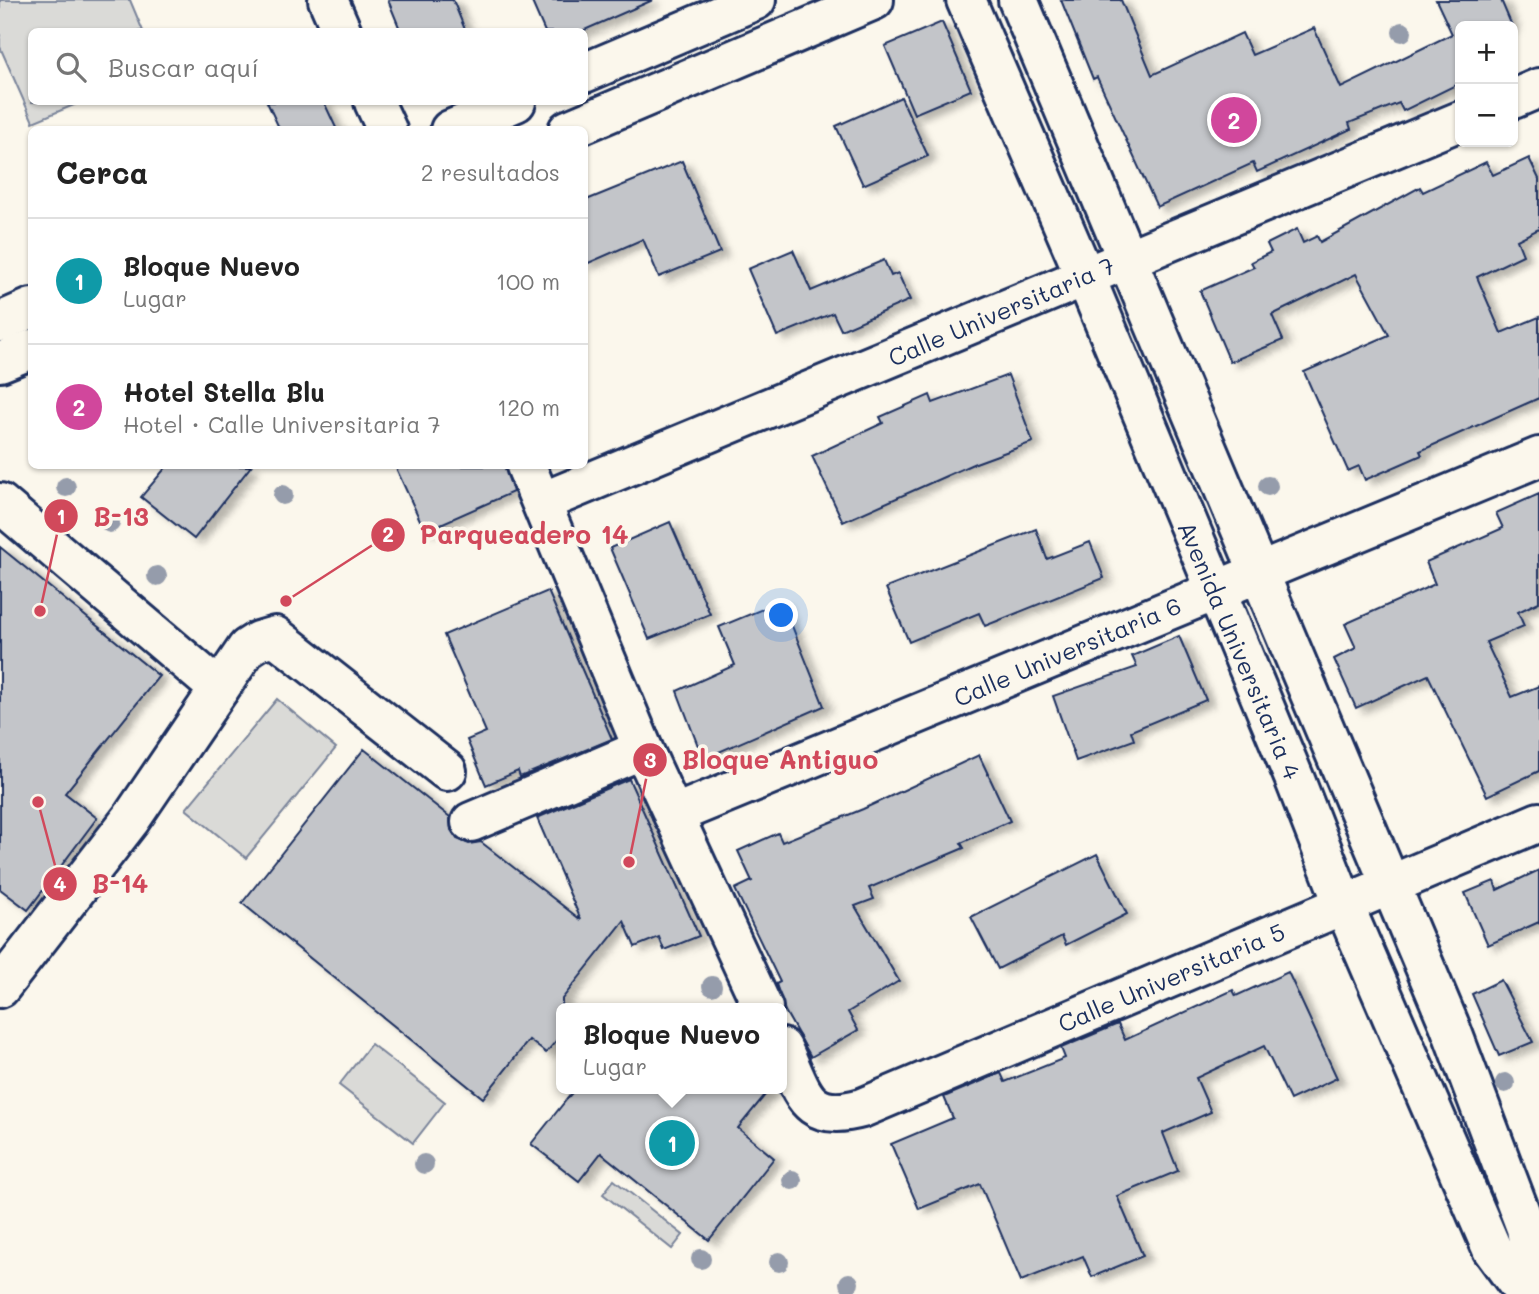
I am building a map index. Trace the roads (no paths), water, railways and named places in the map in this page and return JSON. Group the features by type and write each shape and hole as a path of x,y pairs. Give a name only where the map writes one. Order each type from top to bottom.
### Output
{"street":[{"path":"328,0 340,28"},
{"path":"588,70 756,0"},
{"path":"577,126 874,0"},
{"name":"Avenida Universitaria 4","path":"966,0 1085,275 1295,780 1343,903 1492,1249 1525,1294"},
{"name":"Avenida Universitaria 4","path":"1018,0 1129,257 1449,1024 1526,1228 1536,1294"},
{"path":"1518,97 1539,88"},
{"path":"375,105 385,126"},
{"path":"459,126 509,105"},
{"name":"Calle Universitaria 7","path":"541,502 1455,123"},
{"path":"0,322 28,311"},
{"path":"0,362 28,351"},
{"name":"Calle Universitaria 6","path":"673,815 1539,457"},
{"path":"527,469 643,749 761,1003"},
{"path":"0,503 219,689"},
{"path":"0,988 131,819 247,648 258,640 275,636 447,771"},
{"path":"471,822 643,749"},
{"name":"Calle Universitaria 5","path":"787,1058 806,1097 815,1108 828,1114 862,1108 1539,822"}],"place":[{"name":"Hotel Stella Blu","path":"1234,120"},
{"name":"Parqueadero 14","path":"286,601"},
{"name":"B-13","path":"40,611"},
{"name":"B-14","path":"38,802"},
{"name":"Bloque Antiguo","path":"629,862"},
{"name":"Bloque Nuevo","path":"672,1143"}]}
